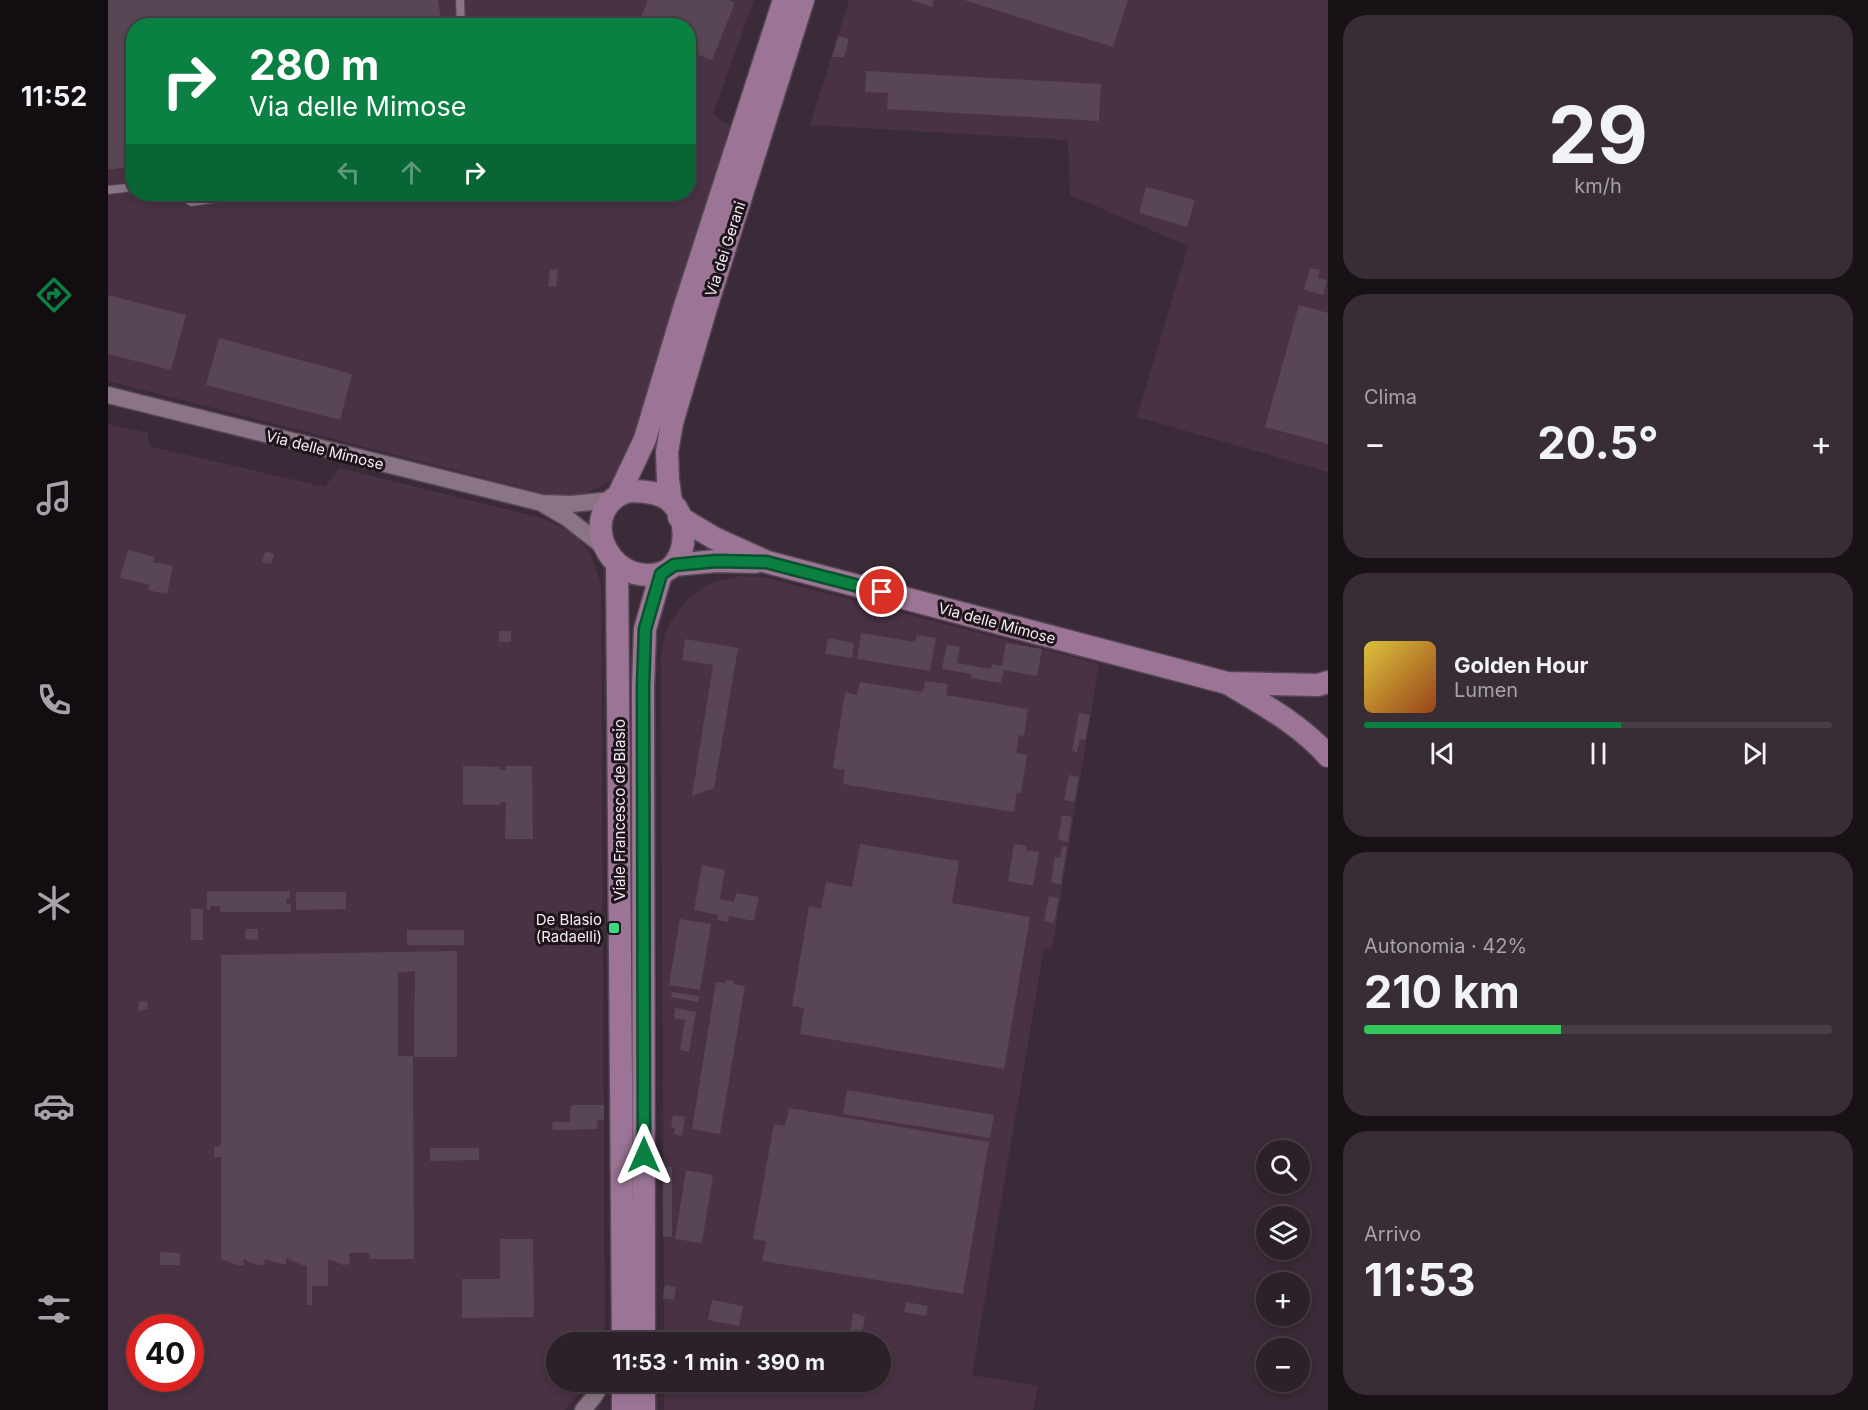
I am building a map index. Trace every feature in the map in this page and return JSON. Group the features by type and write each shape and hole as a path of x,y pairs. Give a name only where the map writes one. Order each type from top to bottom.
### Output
{"street":[{"name":"Via dei Gerani","path":"615,497 645,439 684,309 784,0"},
{"name":"Via dei Gerani","path":"675,509 668,480 667,452 672,423 803,0"},
{"name":"Via delle Mimose","path":"108,394 542,504"},
{"path":"629,491 661,496 675,509 684,533 683,550 667,569 641,575 627,571 567,518 542,504 571,504 615,497 629,491"},
{"path":"611,557 601,535 601,522 603,510 615,497"},
{"name":"Via delle Mimose","path":"675,509 714,538 766,562 1227,683 1318,684 1328,682"},
{"name":"Viale Francesco de Blasio","path":"611,557 623,1332"},
{"name":"Via delle Mimose","path":"667,569 716,561 766,562"},
{"name":"Viale Francesco de Blasio","path":"644,1332 643,686 645,629 667,569"},
{"name":"Via delle Mimose","path":"1227,683 1313,738 1328,756"},
{"path":"1328,730 1326,742 1328,748"},
{"path":"583,1410 597,1392"},
{"path":"623,1392 623,1410"},
{"path":"644,1392 644,1410"}],"lane":[{"path":"460,0 461,18"},
{"path":"108,190 126,188"}],"shaded area":[{"path":"108,0 754,0 713,114 732,127 626,463 611,481 591,491 574,497 547,494 108,381"},
{"path":"849,0 1328,0 1328,472 1137,417 1188,246 1070,195 1068,140 810,125"},
{"path":"108,424 148,433 149,446 325,487 339,468 539,517 572,532 590,553 601,584 605,1332 546,1332 546,1392 581,1392 565,1410 108,1410"},
{"path":"740,576 767,578 1099,664 1052,949 1044,948 972,1375 1038,1386 1033,1410 664,1410 664,1392 891,1392 891,1332 664,1332 661,656 670,622 686,601 714,582"}],"building":[{"path":"108,0 438,0 441,18 126,18 126,167 108,170"},
{"path":"648,0 728,0 735,3 712,60 696,54 696,18 641,18"},
{"path":"911,0 934,0 932,7"},
{"path":"964,0 1128,0 1113,47"},
{"path":"838,36 849,39 844,57 832,57"},
{"path":"866,71 1101,84 1099,121 887,109 888,93 865,92"},
{"path":"1146,187 1195,200 1187,227 1139,213"},
{"path":"1310,268 1320,270 1318,278 1327,280 1323,295 1304,290"},
{"path":"550,269 558,270 556,287 548,286"},
{"path":"108,295 186,315 171,370 108,354"},
{"path":"1299,305 1328,313 1328,444 1265,427"},
{"path":"219,338 352,374 340,420 206,385"},
{"path":"128,550 155,557 153,562 173,566 167,594 147,590 150,585 120,578"},
{"path":"265,551 274,554 271,564 262,562"},
{"path":"499,631 511,631 511,642 499,642"},
{"path":"861,633 915,642 917,635 936,638 930,671 857,659"},
{"path":"828,638 854,643 852,658 825,654"},
{"path":"685,639 738,648 714,788 692,796 713,665 682,660"},
{"path":"1006,643 1042,649 1037,676 1004,670 1001,683 971,678 972,674 942,669 947,645 960,647 957,663 991,669 992,664 1002,666"},
{"path":"925,681 948,684 946,695 1028,709 1024,736 1019,735 1016,753 1027,755 1021,793 1017,793 1014,812 843,784 845,770 833,768 845,692 857,695 860,682 923,692"},
{"path":"1079,713 1090,715 1085,740 1080,739 1077,752 1072,751"},
{"path":"463,766 500,767 499,770 506,770 506,766 532,766 533,839 505,839 506,802 501,802 500,805 463,805"},
{"path":"1069,775 1079,777 1074,802 1064,800"},
{"path":"1062,815 1072,817 1068,842 1058,840"},
{"path":"860,844 959,861 952,903 1030,917 1004,1069 800,1034 804,1008 792,1006 809,906 821,909 826,882 852,887"},
{"path":"1014,844 1027,846 1026,850 1039,852 1033,886 1008,881"},
{"path":"1062,846 1067,847 1061,884 1051,883 1055,857 1060,858"},
{"path":"702,865 725,870 720,899 734,902 736,893 759,897 754,921 729,916 728,922 717,920 718,915 694,910"},
{"path":"207,891 290,891 290,899 286,899 286,904 291,904 291,912 220,912 220,906 210,906 210,910 207,910"},
{"path":"296,892 346,892 346,909 296,910"},
{"path":"1049,896 1059,898 1054,923 1044,921"},
{"path":"191,909 203,909 203,940 191,940"},
{"path":"680,919 711,924 700,990 669,985"},
{"path":"246,929 258,929 258,940 245,939"},
{"path":"407,930 464,930 464,945 407,945"},
{"path":"457,951 457,1057 414,1057 415,971 398,973 398,1056 413,1056 414,1259 370,1259 370,1253 349,1253 350,1264 343,1265 328,1259 328,1286 312,1286 312,1305 307,1305 307,1265 286,1258 286,1265 264,1259 265,1265 258,1265 243,1259 244,1265 237,1265 221,1259 221,1157 214,1157 214,1147 221,1146 221,955"},
{"path":"726,980 745,986 720,1134 692,1129 716,982 726,983"},
{"path":"672,992 699,996 698,1002 671,997"},
{"path":"147,1001 148,1009 139,1011 138,1002"},
{"path":"675,1008 696,1012 689,1052 680,1050 685,1020 674,1018"},
{"path":"847,1090 994,1115 990,1138 843,1114"},
{"path":"604,1105 604,1120 597,1120 598,1129 553,1130 552,1122 570,1122 570,1107"},
{"path":"789,1108 989,1142 963,1294 762,1261 766,1241 753,1239 774,1124 785,1126"},
{"path":"673,1115 685,1117 682,1136 674,1134 675,1128 671,1127"},
{"path":"430,1148 479,1148 479,1160 430,1161"},
{"path":"663,1167 672,1167 672,1237 663,1237"},
{"path":"686,1170 713,1175 702,1243 675,1239"},
{"path":"500,1239 533,1239 534,1317 462,1318 462,1279 500,1279"},
{"path":"160,1252 180,1253 180,1265 160,1265"},
{"path":"665,1285 676,1287 674,1300 663,1298"},
{"path":"712,1300 743,1306 739,1326 708,1320"},
{"path":"906,1302 928,1306 926,1316 904,1312"},
{"path":"853,1313 865,1316 863,1332 850,1332"}],"place":[{"name":"De Blasio (Radaelli)","path":"614,928"}],"route":[{"path":"644,1155 643,686 645,629 661,574 674,565 716,561 766,562 882,592"}]}
